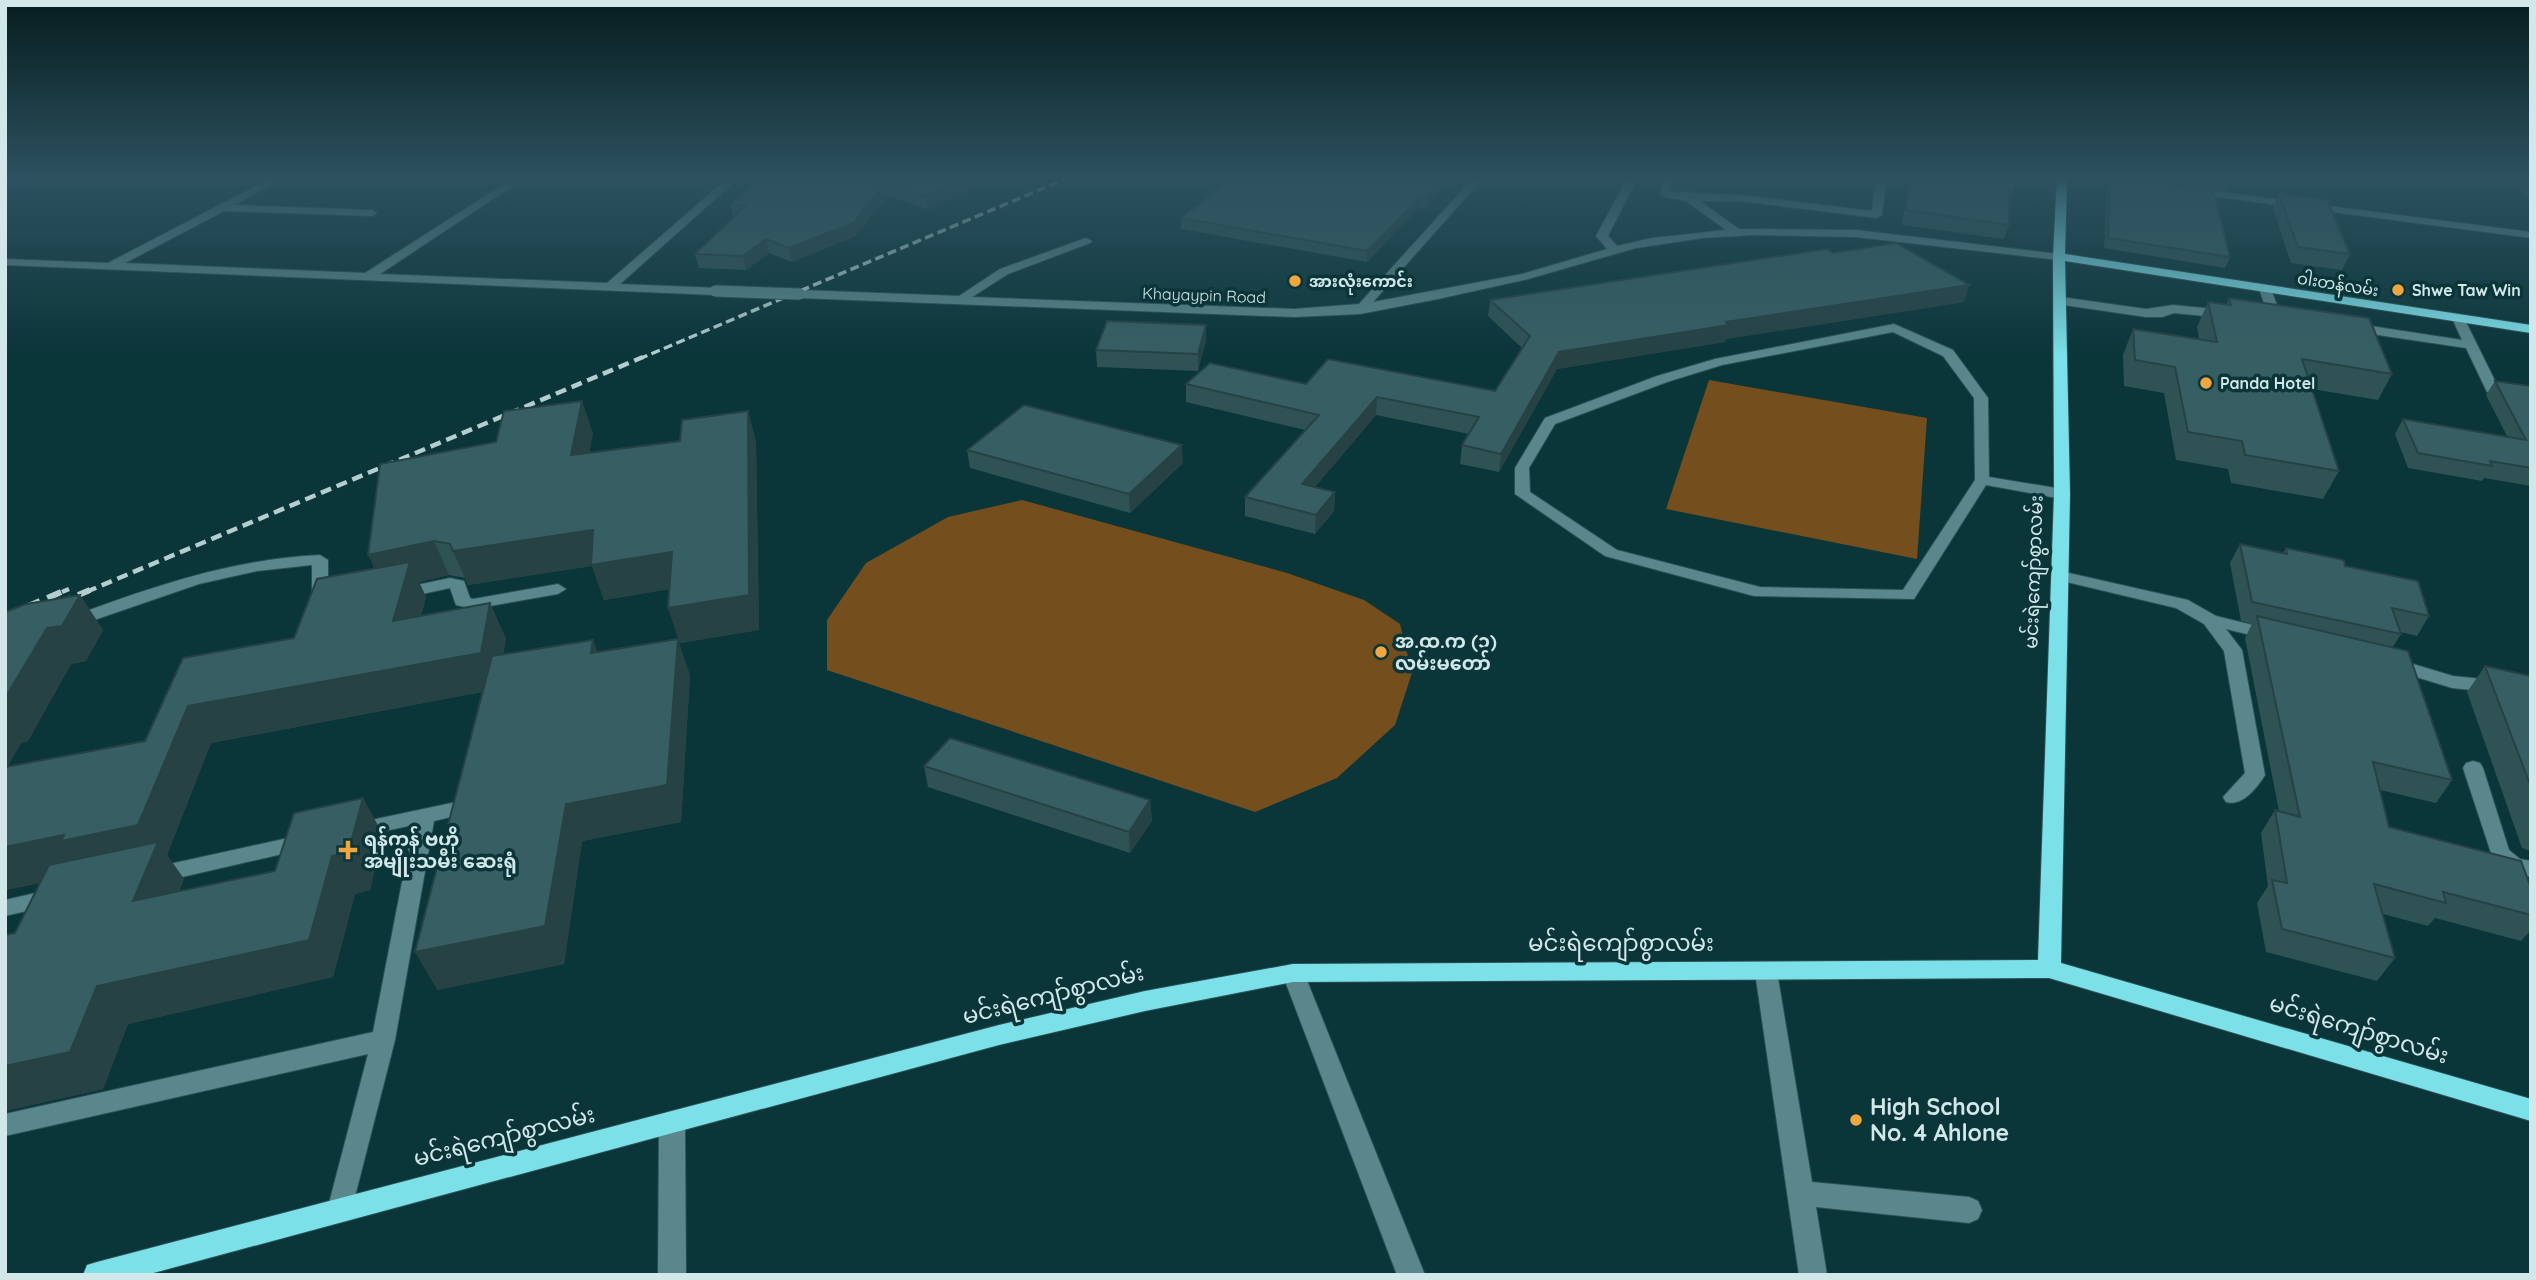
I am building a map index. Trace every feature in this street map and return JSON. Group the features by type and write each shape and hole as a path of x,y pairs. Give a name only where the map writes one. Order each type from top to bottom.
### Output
{"main road":[{"name":"မင်းရဲကျော်စွာလမ်း","path":"2049,969 2062,494 2060,237"},
{"name":"ဝါးတန်လမ်း","path":"2059,257 2531,329"},
{"name":"မင်းရဲကျော်စွာလမ်း","path":"97,1275 341,1207 1178,992 1293,972 2049,969 2531,1110"}],"street":[{"path":"111,266 167,237"},
{"path":"367,277 429,237"},
{"path":"609,287 667,237"},
{"path":"1360,310 1426,237"},
{"path":"1603,237 1615,251"},
{"name":"Khayaypin Road","path":"5,262 1294,313 1360,310 1403,304 1526,276 1650,242 1701,237"},
{"name":"Khayaypin Road","path":"1886,237 2059,257"},
{"path":"961,301 975,286 990,277 1086,241"},
{"path":"2061,301 2162,313 2185,309 2242,317 2282,317 2265,289"},
{"path":"2162,313 2163,329"},
{"path":"2458,318 2492,389"},
{"path":"2341,326 2471,345"},
{"path":"1894,328 1948,353 1981,398 1982,480 1908,595 1774,593 1760,592 1611,553 1523,494 1522,468 1550,421 1662,379 1720,362 1894,328"},
{"path":"1982,480 2062,494"},
{"path":"56,629 157,590 291,560 320,559 320,592 329,604 339,604"},
{"path":"2060,576 2182,604 2210,620 2286,639"},
{"path":"385,597 450,583 458,585 462,601 472,604 558,589"},
{"path":"2210,620 2233,650 2255,775 2234,797"},
{"path":"2374,659 2452,682 2531,690"},
{"path":"2473,768 2500,854 2514,865 2531,869"},
{"path":"141,878 469,806 475,785"},
{"path":"341,1207 383,1040 425,816"},
{"path":"5,908 73,893"},
{"path":"1293,972 1411,1275"},
{"path":"1766,972 1813,1275"},
{"path":"5,1125 383,1040"},
{"path":"671,1275 672,1122"},
{"path":"1801,1193 1969,1210"}],"shaded area":[{"path":"1709,380 1927,418 1917,559 1666,509"},
{"path":"1022,500 1287,573 1364,600 1400,624 1412,673 1395,725 1337,778 1255,812 827,670 827,620 866,563 948,517"}],"building":[{"path":"713,237 818,237 789,248 766,239 743,256 695,254"},
{"path":"1287,237 1381,237 1367,251"},
{"path":"2225,237 2230,257 2108,238"},
{"path":"2294,237 2343,237 2350,254 2298,247"},
{"path":"1896,243 1969,285 1726,322 1729,325 1559,352 1501,454 1462,445 1479,417 1377,397 1302,484 1335,492 1316,515 1245,497 1319,415 1186,384 1210,363 1306,384 1328,359 1495,391 1530,336 1490,300 1827,249 1833,253"},
{"path":"2229,298 2369,318 2392,374 2302,359 2339,471 2245,455 2242,441 2188,432 2175,367 2135,360 2133,329 2217,342 2208,302 2231,305"},
{"path":"1107,321 1206,325 1198,354 1096,350"},
{"path":"2495,381 2531,386 2531,468 2490,461 2492,466 2418,453 2403,419 2526,440"},
{"path":"582,401 571,455 680,441 682,420 748,411 749,595 668,608 672,552 591,565 593,530 453,551 450,544 434,541 368,555 380,464 496,442 504,411"},
{"path":"1024,405 1182,445 1129,494 967,450"},
{"path":"2240,544 2287,554 2286,548 2344,560 2345,566 2418,581 2429,616 2392,608 2401,634 2252,602"},
{"path":"410,562 393,621 490,603 481,653 188,706 138,825 61,841 64,835 5,847 5,767 145,741 183,658 294,638 317,579"},
{"path":"80,595 62,626 47,628 5,698 5,612 26,604"},
{"path":"2257,616 2408,651 2452,780 2373,762 2389,827 2521,861 2531,888 2531,915 2443,892 2446,903 2374,884 2395,958 2282,929 2272,880 2287,883 2275,810 2300,817"},
{"path":"678,639 667,785 566,804 545,926 415,952 492,656 593,640 591,653"},
{"path":"2485,666 2531,676 2531,787"},
{"path":"950,738 1150,800 1129,832 924,766"},
{"path":"363,798 348,853 332,856 309,940 97,986 70,1052 5,1066 5,935 15,933 49,865 158,842 133,901 275,871 294,813"}],"railway":[{"path":"639,359 929,237"},
{"path":"86,592 643,357"},
{"path":"62,592 69,589"},
{"path":"5,616 66,590"},
{"path":"57,604 90,590"}],"place":[{"name":"အားလုံးကောင်း","path":"1295,281"},
{"name":"Shwe Taw Win","path":"2398,290"},
{"name":"Panda Hotel","path":"2206,383"},
{"name":"အ.ထ.က (၁) လမ်းမတော်","path":"1381,652"},
{"name":"ရန်ကုန် ဗဟို အမျိုးသမီး ဆေးရုံ","path":"348,850"},
{"name":"High School No. 4 Ahlone","path":"1856,1120"}]}
